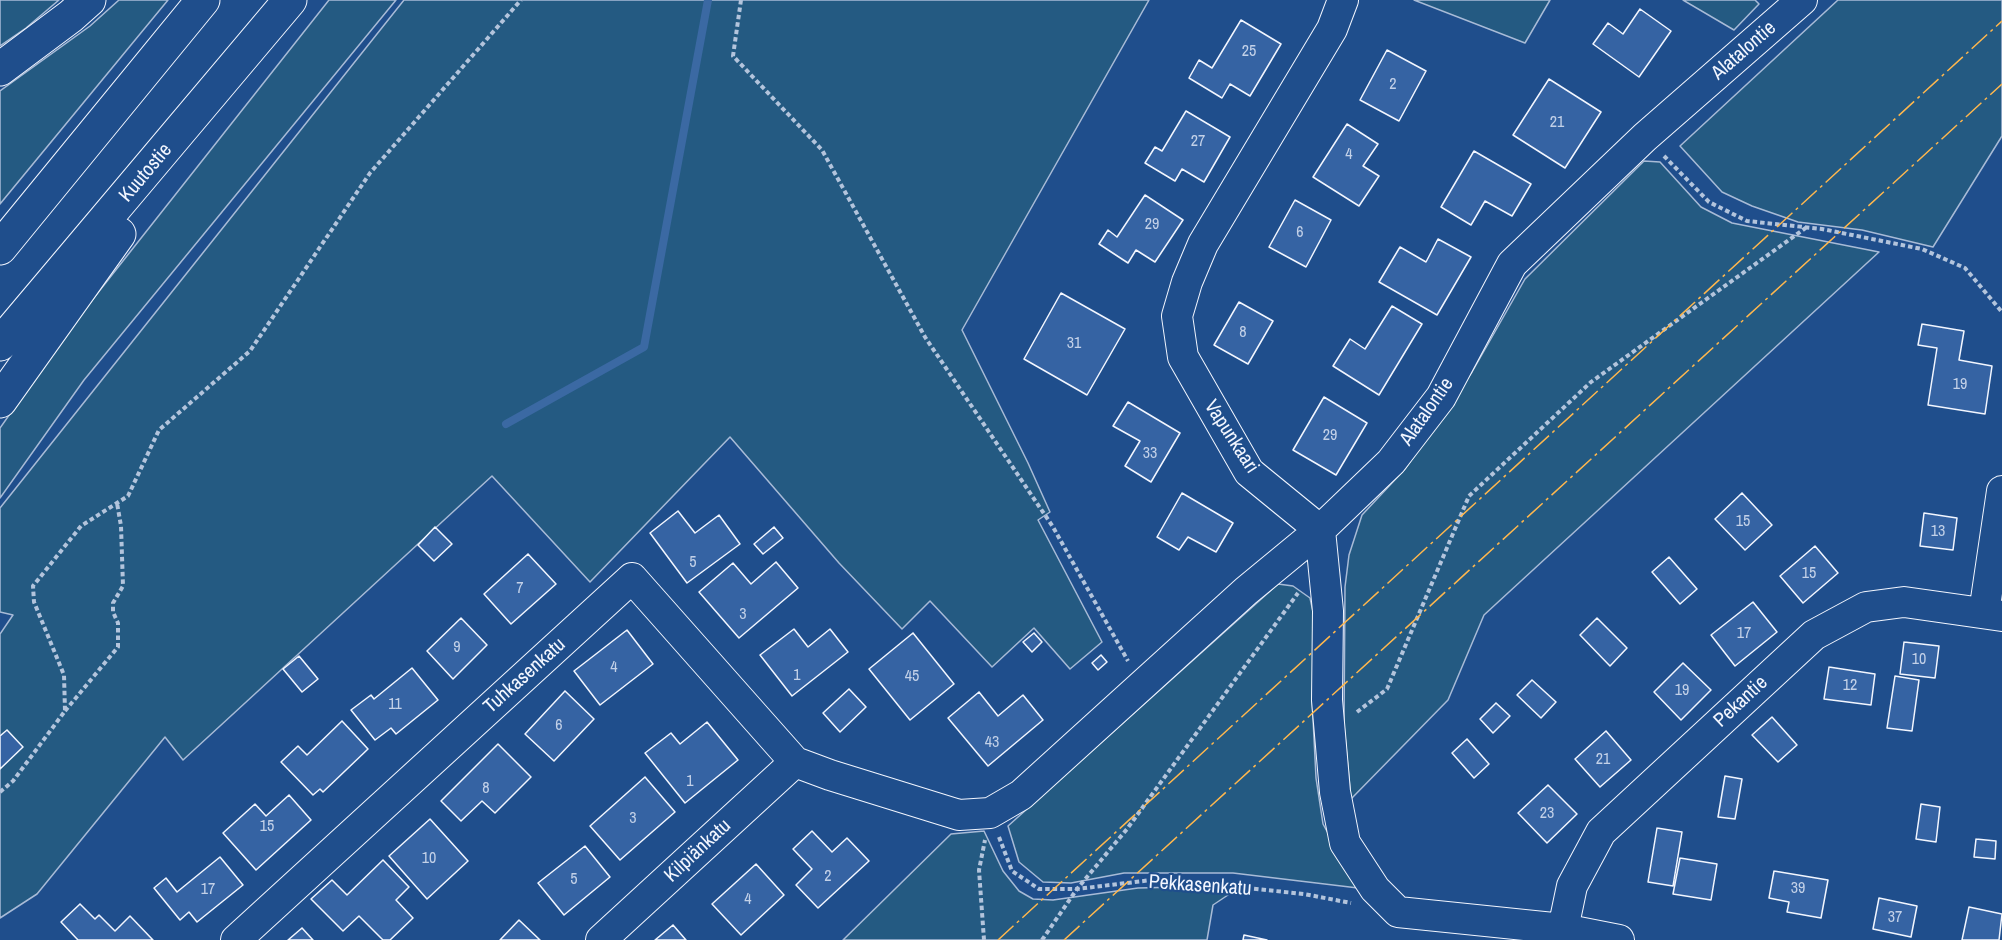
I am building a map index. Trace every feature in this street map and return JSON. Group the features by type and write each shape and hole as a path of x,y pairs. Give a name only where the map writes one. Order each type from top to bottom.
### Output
{"highway":[{"path":"0,69 89,0"},
{"path":"0,248 203,0"},
{"name":"Kuutostie","path":"0,344 290,0"},
{"path":"0,401 252,47"}],"street":[{"name":"Vapunkaari","path":"1320,530 1248,472 1183,357 1177,316 1187,282 1203,244 1332,29 1343,0"},
{"name":"Alatalontie","path":"1320,530 1391,462 1441,397 1512,264 1645,137 1794,2"},
{"path":"1993,614 2002,491"},
{"path":"795,762 959,815 990,813 1021,795 1246,591 1320,530"},
{"path":"1320,530 1328,611 1328,700 1335,792 1345,843 1375,889 1398,912 1563,929 1619,940"},
{"name":"Tuhkasenkatu","path":"236,940 632,578 795,762"},
{"name":"Pekantie","path":"1563,929 1572,886 1601,832 1814,635 1866,607 1904,602 1993,614"},
{"name":"Kilpiänkatu","path":"601,940 795,762"}],"path":[{"path":"65,711 64,675 34,602 33,586 81,526 128,495 159,430 250,351 370,173 521,0"},
{"path":"741,0 733,56 822,150 925,337 1053,528 1141,686"},
{"path":"1645,137 1709,202 1747,221 1807,227 1922,249 1965,268 2002,312"},
{"path":"1330,734 1387,689 1469,496 1591,382 1807,227"},
{"path":"0,792 13,781 65,711 118,647 118,624 113,612 113,603 123,586 121,526 117,503"},
{"path":"1042,940 1077,889 1127,829 1323,560"},
{"path":"984,940 980,870 990,813"},
{"name":"Pekkasenkatu","path":"990,813 1012,871 1039,889 1077,889 1160,879 1304,894 1352,903"}],"shaded area":[{"path":"0,0 59,0 0,46"},
{"path":"119,0 168,0 0,204 0,91 90,26"},
{"path":"329,0 396,0 84,380 0,498 0,428 74,323"},
{"path":"404,0 1149,0 962,330 1050,512 1038,520 1102,642 1070,669 1034,628 992,667 930,601 902,629 839,563 730,437 590,582 492,476 183,760 165,737 37,894 0,918 0,634 13,615 0,612 0,508"},
{"path":"1414,0 1550,0 1525,43"},
{"path":"1683,0 1755,0 1759,4 1734,30"},
{"path":"1838,0 2002,0 2002,136 1933,247 1862,230 1798,222 1752,206 1722,192 1680,146"},
{"path":"1644,161 1660,162 1701,207 1732,223 1879,252 1484,615 1448,700 1351,799 1344,725 1345,587 1349,555 1362,515 1405,469 1472,372 1525,279"},
{"path":"1278,584 1293,586 1310,598 1316,625 1312,698 1316,778 1323,824 1358,888 1233,873 1124,873 1071,883 1043,882 1019,862 1008,826"},
{"path":"984,831 1003,871 1019,891 1033,899 1053,900 1138,888 1181,887 1231,893 1213,905 1207,940 843,940 951,834"}],"building":[{"path":"1640,9 1671,31 1639,77 1593,44 1608,23 1623,34"},
{"path":"1241,20 1281,44 1250,96 1230,84 1222,98 1189,78 1199,60 1212,68"},
{"path":"1387,50 1426,71 1399,121 1360,100"},
{"path":"1549,79 1601,112 1565,168 1513,135"},
{"path":"1186,111 1230,137 1204,182 1182,169 1175,181 1145,163 1155,147 1162,151"},
{"path":"1347,124 1378,144 1363,166 1379,176 1359,206 1313,177"},
{"path":"1474,151 1531,184 1512,216 1485,201 1471,225 1441,207"},
{"path":"1145,195 1183,220 1155,262 1136,250 1128,263 1099,244 1108,230 1117,237"},
{"path":"1295,200 1331,220 1306,267 1269,247"},
{"path":"1438,239 1471,257 1437,315 1379,282 1400,247 1426,262"},
{"path":"1061,293 1125,329 1087,395 1024,359"},
{"path":"1239,302 1273,321 1248,364 1214,345"},
{"path":"1392,306 1422,324 1379,395 1333,366 1350,339 1365,349"},
{"path":"1922,324 1964,331 1959,360 1992,366 1985,414 1928,405 1937,348 1918,345"},
{"path":"1324,397 1367,423 1336,475 1293,450"},
{"path":"1128,402 1180,433 1151,482 1125,466 1140,441 1113,426"},
{"path":"1182,493 1233,523 1216,552 1188,537 1179,550 1157,537"},
{"path":"1742,493 1772,525 1745,550 1715,519"},
{"path":"678,511 695,533 719,515 740,544 687,583 650,533"},
{"path":"1924,513 1957,518 1953,550 1920,546"},
{"path":"435,527 452,544 434,561 418,545"},
{"path":"774,527 783,538 763,554 754,544"},
{"path":"1815,546 1838,573 1803,603 1780,576"},
{"path":"528,554 556,584 511,624 484,594"},
{"path":"1669,557 1697,589 1680,604 1652,572"},
{"path":"776,562 798,588 739,638 699,592 733,563 751,584"},
{"path":"1753,602 1777,632 1735,666 1711,635"},
{"path":"461,618 487,645 453,679 427,651"},
{"path":"1597,618 1627,648 1610,666 1580,635"},
{"path":"794,629 808,647 830,629 848,652 792,696 760,655"},
{"path":"627,630 653,664 600,705 574,671"},
{"path":"913,633 954,684 910,720 869,669"},
{"path":"1034,633 1042,642 1032,652 1023,642"},
{"path":"1904,642 1939,646 1935,678 1900,674"},
{"path":"1101,655 1107,662 1098,670 1092,663"},
{"path":"299,656 318,679 302,692 283,669"},
{"path":"1683,663 1711,690 1681,720 1654,692"},
{"path":"1829,667 1875,674 1871,705 1824,699"},
{"path":"412,668 438,700 396,734 391,728 375,740 351,710 371,695 374,699"},
{"path":"1895,676 1919,680 1912,731 1887,728"},
{"path":"1532,680 1556,702 1541,718 1517,695"},
{"path":"849,689 866,707 840,732 823,713"},
{"path":"565,691 594,719 554,761 525,734"},
{"path":"979,692 998,716 1023,695 1043,720 988,766 948,718"},
{"path":"1496,703 1510,716 1493,733 1480,719"},
{"path":"1772,717 1797,745 1778,762 1752,735"},
{"path":"342,721 368,749 323,792 320,789 313,795 281,762 298,746 307,755"},
{"path":"707,722 738,760 685,803 645,753 671,733 680,744"},
{"path":"7,730 23,747 0,769 0,736"},
{"path":"1606,731 1631,760 1600,787 1575,759"},
{"path":"1467,739 1489,764 1474,778 1452,753"},
{"path":"498,744 531,777 495,813 482,801 461,821 441,801"},
{"path":"1725,776 1742,779 1735,819 1718,817"},
{"path":"645,777 675,812 620,860 590,826"},
{"path":"1548,785 1577,814 1547,843 1518,813"},
{"path":"289,795 311,820 256,870 223,833 255,804 266,816"},
{"path":"1921,804 1940,807 1936,842 1916,839"},
{"path":"430,819 468,861 427,899 389,856"},
{"path":"1657,828 1682,832 1673,886 1648,882"},
{"path":"812,831 832,852 847,838 869,861 818,908 796,885 812,869 793,849"},
{"path":"1976,839 1996,841 1995,859 1974,857"},
{"path":"585,846 610,877 564,915 538,883"},
{"path":"220,857 243,885 197,922 189,912 180,920 154,888 166,878 177,892"},
{"path":"1680,858 1717,864 1711,900 1673,894"},
{"path":"383,860 409,887 396,900 413,918 390,940 383,940 359,916 343,931 311,899 332,880 347,895"},
{"path":"756,864 784,895 741,935 712,904"},
{"path":"1774,871 1828,880 1821,918 1787,912 1789,902 1769,898"},
{"path":"1879,898 1917,906 1911,937 1873,929"},
{"path":"80,904 95,919 99,915 115,931 130,916 153,940 78,940 61,922"},
{"path":"1969,907 2002,914 1999,940 1962,940"},
{"path":"519,920 540,940 500,940"},
{"path":"673,925 686,940 655,940"},
{"path":"302,928 313,940 288,940"},
{"path":"1244,935 1267,940 1243,940"}],"waterway":[{"path":"506,424 644,347 708,0"}],"power":[{"path":"998,940 2002,21"},
{"path":"1064,940 2002,84"}]}
